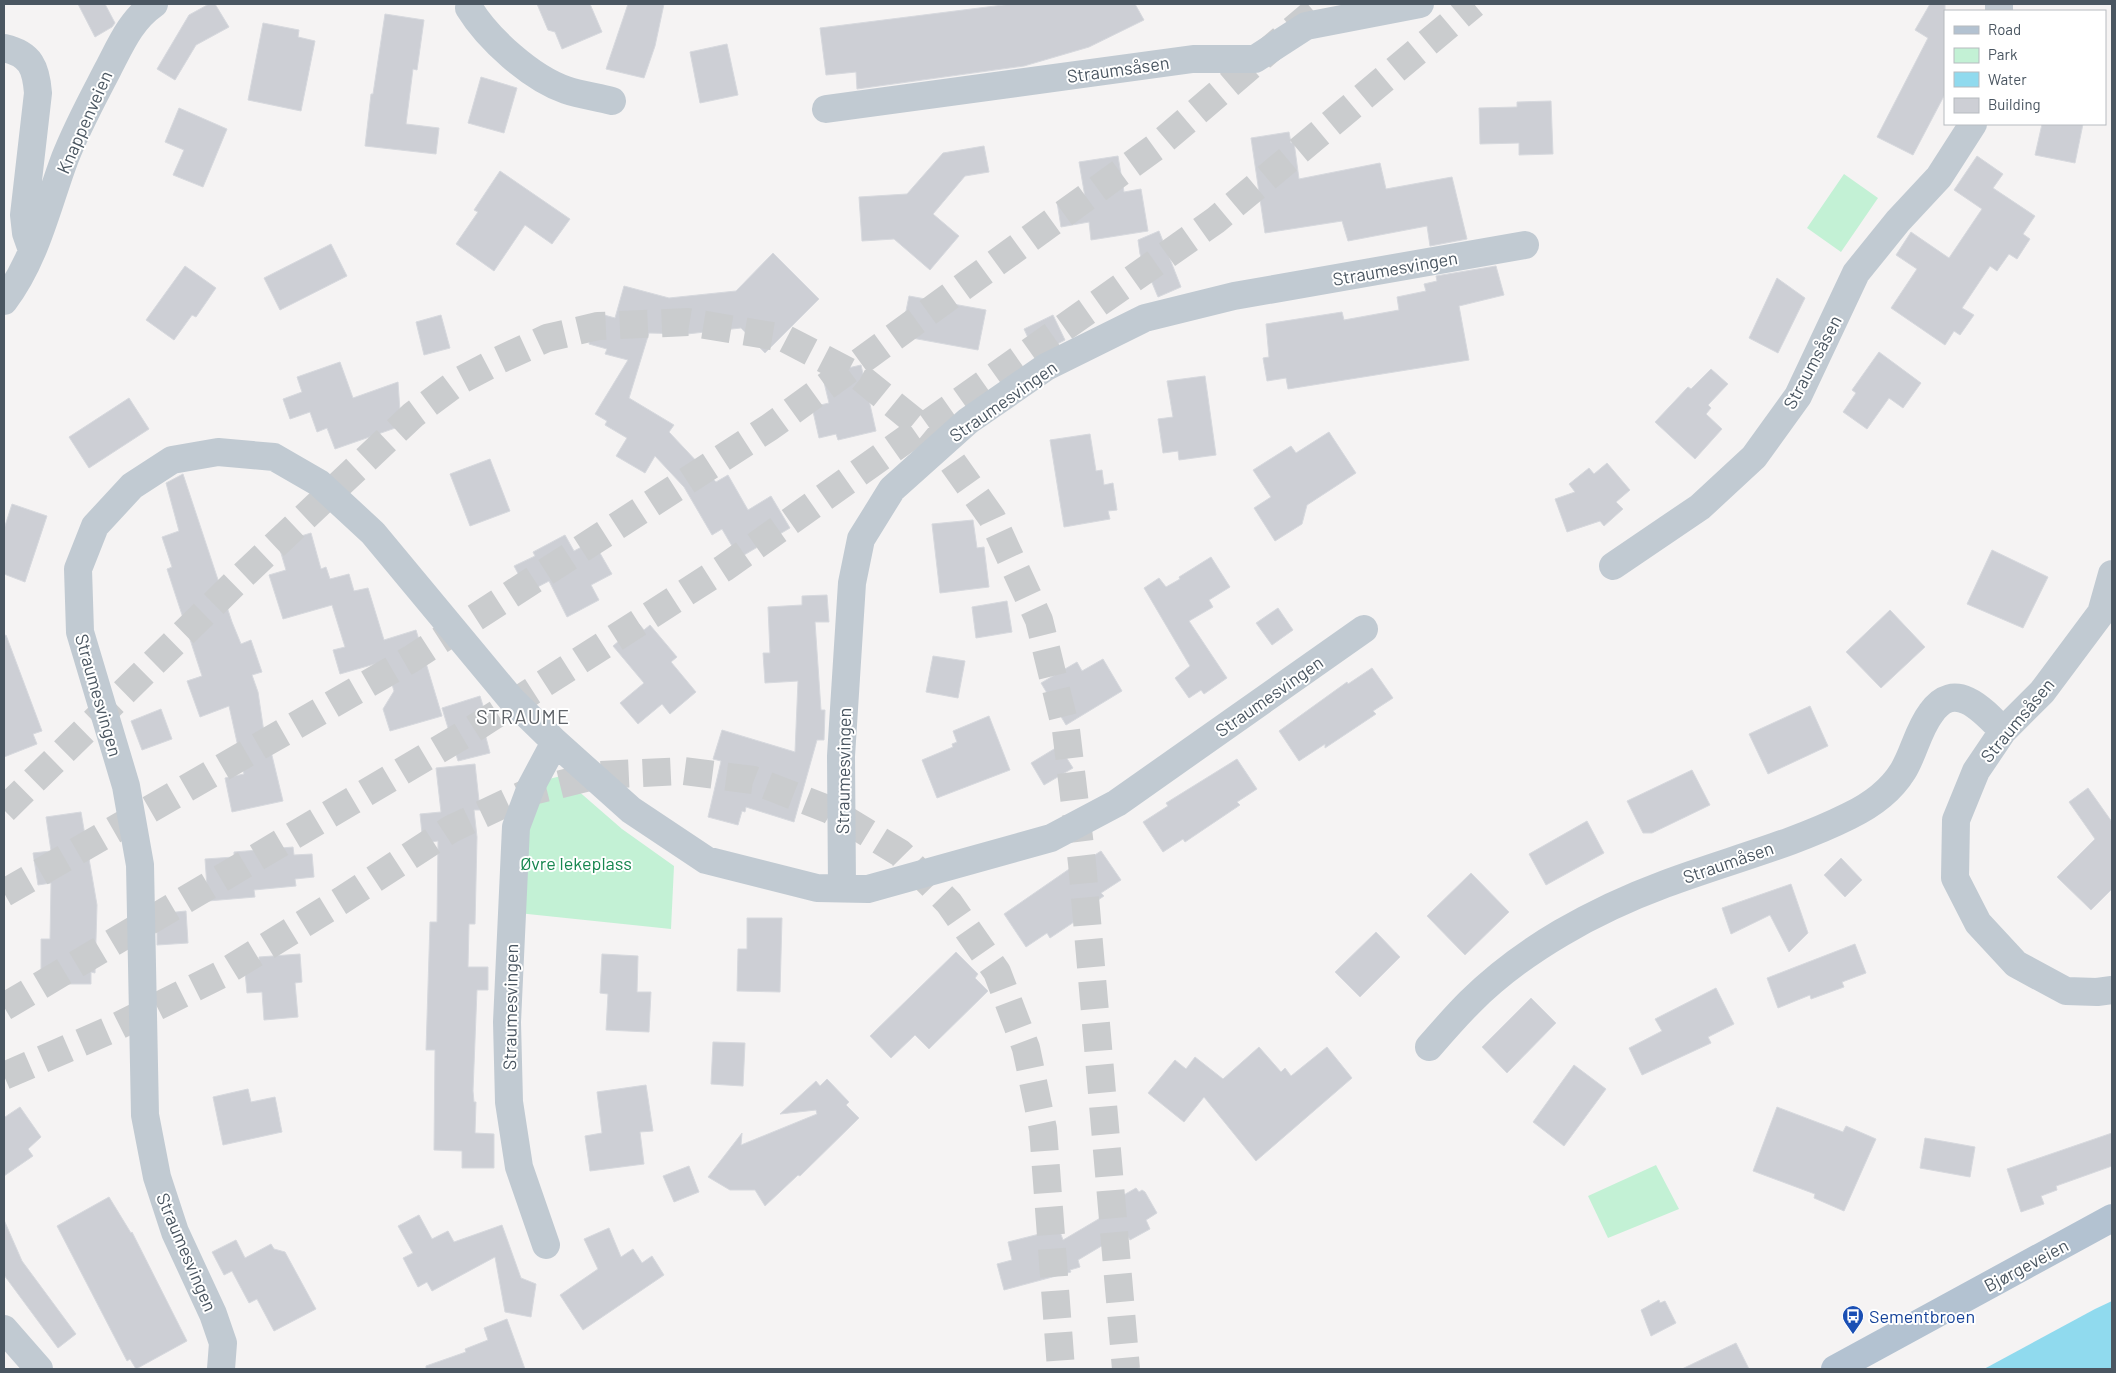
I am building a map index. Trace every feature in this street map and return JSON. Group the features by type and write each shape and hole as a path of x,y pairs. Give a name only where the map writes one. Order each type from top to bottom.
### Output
{"main road":[{"name":"Bjørgeveien","path":"1835,1369 2112,1218"}],"street":[{"name":"Knappenveien","path":"4,301 32,250 65,158 128,30 144,11 154,4"},
{"path":"470,4 469,8 480,27 542,78 565,90 612,101"},
{"name":"Straumsåsen","path":"826,109 1192,59 1255,59 1306,26 1406,5"},
{"name":"Knappenveien","path":"4,48 17,51 29,61 36,75 38,94 24,215 26,233 32,250"},
{"name":"Straumsåsen","path":"1613,566 1700,507 1754,457 1798,396 1856,273 1898,221 1939,177 1973,125"},
{"name":"Straumesvingen","path":"842,888 841,756 852,583 861,539 892,489 968,421 1046,367 1145,318 1234,296 1525,245"},
{"name":"Straumesvingen","path":"221,1369 223,1344 213,1314 176,1232 160,1186 145,1115 140,865 126,786 80,632 78,569 95,526 132,486 172,460 218,452 274,457 319,483 373,534 511,699 555,742 631,810 706,860 817,888 868,889 1050,838 1117,803 1364,630"},
{"name":"Straumsåsen","path":"2112,574 2101,613 2042,692 2003,731 1976,771 1956,820 1955,878 1978,923 2016,964 2066,991 2097,992 2112,990"},
{"name":"Straumåsen","path":"1429,1047 1471,1001 1522,958 1583,920 1664,884 1827,826 1866,808 1889,790 1904,770 1931,712 1945,700 1965,698 1982,708 2003,731"},
{"name":"Straumesvingen","path":"546,1245 520,1167 509,1102 507,1022 516,827 531,787 555,742"},
{"path":"4,1329 39,1369"}],"green space":[{"path":"1844,174 1878,198 1841,252 1807,228"},
{"name":"Øvre lekeplass","path":"561,776 622,829 674,866 671,929 518,913 521,843 545,780"},
{"path":"1656,1165 1679,1209 1608,1238 1588,1196"}],"water":[{"path":"2112,1301 2112,1369 1984,1369 2095,1309"}],"building":[{"path":"78,4 105,4 115,23 112,27 95,37"},
{"path":"209,4 215,4 229,27 196,45 175,80 157,69 189,15"},
{"path":"537,4 590,4 602,32 562,49 555,32 548,30"},
{"path":"628,4 664,4 655,46 644,78 606,69"},
{"path":"1011,4 1135,4 1144,20 1089,47 1024,66 857,89 856,72 826,75 820,28"},
{"path":"1930,4 1945,4 1944,96 1913,155 1877,137 1928,38 1915,30"},
{"path":"385,14 424,20 417,70 413,69 406,124 439,128 436,154 365,146 371,94 373,94"},
{"path":"263,23 299,30 298,37 315,41 301,111 248,100"},
{"path":"727,44 738,95 700,103 690,52"},
{"path":"481,77 517,88 504,133 468,123"},
{"path":"1551,101 1553,154 1519,155 1519,143 1480,144 1479,108 1517,107 1517,102"},
{"path":"179,108 227,129 203,187 173,175 184,150 165,142"},
{"path":"2042,125 2083,125 2075,163 2035,155"},
{"path":"1289,132 1291,143 1294,142 1299,179 1380,163 1386,189 1452,177 1467,239 1430,246 1427,226 1348,241 1342,221 1265,233 1251,138"},
{"path":"984,146 989,172 965,176 933,214 959,236 930,270 894,239 862,241 859,197 907,194 943,153"},
{"path":"1118,156 1124,192 1141,189 1148,231 1091,240 1089,222 1061,227 1057,202 1085,197 1079,162"},
{"path":"1977,156 2003,174 1993,188 2035,216 2023,234 2030,239 2017,259 2009,254 1997,271 1990,266 1962,308 1974,315 1960,335 1954,331 1945,345 1891,308 1917,269 1896,255 1911,232 1949,258 1982,209 1954,190"},
{"path":"500,171 570,219 552,244 525,225 494,271 456,244 478,212 474,210"},
{"path":"1159,231 1181,287 1158,297 1140,254 1138,240"},
{"path":"331,244 347,276 280,310 264,278"},
{"path":"773,253 819,299 765,353 741,328 687,334 649,333 629,398 674,425 669,432 716,482 728,475 748,510 771,496 790,528 739,558 722,529 712,535 684,487 655,456 645,473 616,456 627,438 605,425 607,421 595,414 628,360 605,354 607,349 589,344 597,313 615,318 624,286 669,298 736,291"},
{"path":"185,266 216,288 196,317 192,315 174,340 146,320"},
{"path":"1496,266 1504,295 1459,306 1469,360 1288,389 1286,378 1267,381 1263,358 1269,357 1266,324 1342,312 1344,320 1399,310 1397,297 1426,291 1424,284 1437,281 1436,276"},
{"path":"1777,278 1805,298 1778,353 1749,338"},
{"path":"909,296 986,310 978,350 901,336"},
{"path":"441,315 450,348 424,355 416,322"},
{"path":"1053,315 1065,340 1036,355 1024,329"},
{"path":"1879,352 1921,383 1903,408 1889,398 1867,429 1843,412 1856,393 1852,390"},
{"path":"340,362 353,398 398,382 401,426 335,449 327,428 317,432 310,412 290,419 283,399 302,392 297,377"},
{"path":"861,365 876,431 838,440 836,434 819,438 812,407 829,403 822,374"},
{"path":"1711,369 1728,384 1708,405 1711,408 1706,414 1722,429 1695,459 1655,422 1688,387 1691,389"},
{"path":"1205,376 1216,455 1179,460 1178,451 1163,453 1158,419 1173,417 1167,381"},
{"path":"129,398 149,429 89,468 69,437"},
{"path":"1329,432 1356,473 1307,505 1302,524 1275,541 1254,508 1271,497 1253,470 1291,446 1296,453"},
{"path":"1090,434 1096,471 1102,470 1104,485 1113,483 1117,510 1108,511 1110,519 1064,527 1050,440"},
{"path":"490,459 510,511 470,526 450,474"},
{"path":"1607,463 1630,490 1616,502 1623,509 1604,526 1600,521 1567,532 1555,499 1575,492 1569,484 1589,468 1594,474"},
{"path":"183,474 232,622 241,644 251,640 262,672 252,675 258,692 265,739 268,739 283,801 232,812 225,778 244,774 229,706 200,717 187,681 202,676 167,569 172,567 162,537 179,531 166,483"},
{"path":"12,504 47,516 25,582 4,574 4,529"},
{"path":"973,520 977,548 984,547 989,587 940,593 932,524"},
{"path":"311,533 321,569 326,567 330,579 349,574 354,591 368,588 384,640 416,630 442,716 390,731 383,709 394,691 385,661 340,674 333,650 345,647 332,605 283,619 269,575 286,570 278,543"},
{"path":"565,535 574,551 593,541 612,574 591,585 599,600 567,617 549,581 528,592 514,566 535,556 533,552"},
{"path":"1992,550 2048,577 2023,628 1967,604"},
{"path":"1211,557 1230,587 1209,600 1213,607 1189,621 1227,678 1204,694 1201,690 1189,698 1175,678 1190,666 1144,588 1159,578 1166,587"},
{"path":"827,595 829,622 815,622 821,710 825,710 824,740 817,740 794,822 746,807 745,812 742,811 738,825 708,817 721,761 713,759 722,730 795,752 798,681 765,683 763,653 770,653 768,607 802,605 802,596"},
{"path":"1007,601 1012,632 976,638 972,607"},
{"path":"1278,608 1293,630 1272,645 1256,623"},
{"path":"1890,610 1925,647 1881,688 1846,652"},
{"path":"639,624 644,630 650,625 677,657 671,662 696,692 670,714 662,704 638,724 620,703 644,683 613,646"},
{"path":"6,635 42,731 33,734 37,744 4,757 4,636"},
{"path":"933,656 965,661 958,698 926,692"},
{"path":"1103,659 1122,691 1066,725 1041,683 1077,662 1082,671"},
{"path":"1372,668 1393,698 1373,711 1376,714 1325,748 1325,744 1299,761 1279,731 1347,682 1348,684"},
{"path":"480,696 489,725 483,726 490,753 458,761 442,708"},
{"path":"1810,706 1828,746 1768,774 1749,734"},
{"path":"161,709 172,739 142,750 131,721"},
{"path":"989,716 1010,770 937,798 922,760 953,747 952,744 957,742 953,731"},
{"path":"1059,746 1073,768 1044,785 1031,763"},
{"path":"1237,759 1257,789 1237,802 1240,805 1185,842 1183,839 1163,852 1143,822 1168,806 1166,803"},
{"path":"475,764 480,810 474,810 477,837 475,924 469,924 468,967 488,967 488,990 477,990 473,1091 474,1102 476,1102 475,1133 494,1134 494,1168 462,1168 462,1151 434,1150 435,1050 426,1050 430,922 437,922 438,841 423,843 420,814 441,812 436,768"},
{"path":"1692,770 1710,805 1652,833 1643,833 1627,801"},
{"path":"2088,788 2112,822 2112,889 2091,910 2057,877 2095,839 2069,802"},
{"path":"81,812 97,905 95,973 91,972 91,984 41,984 41,939 50,939 51,883 38,885 33,853 51,851 46,817"},
{"path":"1587,821 1604,853 1546,885 1529,854"},
{"path":"293,847 294,855 312,854 314,877 295,879 296,886 254,890 255,897 208,901 205,859 234,857 234,852"},
{"path":"1101,851 1121,880 1101,893 1104,896 1074,916 1077,918 1073,920 1074,922 1050,938 1047,933 1026,947 1004,914 1075,865 1076,867"},
{"path":"1841,858 1862,880 1845,897 1824,875"},
{"path":"1471,873 1509,912 1465,955 1427,916"},
{"path":"1791,884 1808,933 1789,952 1770,915 1731,934 1722,908"},
{"path":"186,911 188,943 157,945 157,914"},
{"path":"747,918 782,918 780,992 737,991 738,949 747,949"},
{"path":"1376,932 1400,957 1360,997 1335,972"},
{"path":"1855,944 1866,973 1842,982 1844,987 1811,999 1810,995 1778,1008 1767,978"},
{"path":"956,952 978,974 975,978 988,991 929,1049 915,1035 891,1058 870,1036"},
{"path":"300,954 302,982 295,983 298,1017 264,1020 262,992 247,993 244,961 259,960 259,957"},
{"path":"602,954 638,956 637,992 651,992 649,1032 606,1030 608,994 600,993"},
{"path":"1716,988 1734,1024 1708,1037 1711,1043 1642,1075 1629,1048 1662,1031 1655,1019"},
{"path":"1531,998 1556,1023 1507,1073 1482,1047"},
{"path":"713,1042 745,1043 743,1086 711,1084"},
{"path":"1259,1047 1281,1072 1285,1068 1291,1076 1327,1047 1352,1078 1256,1161 1204,1097 1184,1122 1148,1093 1175,1060 1186,1069 1195,1057 1223,1079"},
{"path":"1574,1065 1606,1089 1564,1146 1533,1122"},
{"path":"827,1079 849,1102 846,1105 859,1118 800,1176 798,1175 765,1206 755,1190 730,1190 708,1177 742,1133 741,1145 817,1114 816,1110 780,1114 816,1081 820,1086"},
{"path":"646,1085 653,1131 640,1132 644,1164 590,1171 585,1136 602,1133 597,1092"},
{"path":"248,1089 251,1102 275,1097 282,1132 223,1145 213,1097"},
{"path":"20,1107 41,1137 28,1149 33,1156 4,1176 4,1115 5,1117"},
{"path":"1777,1107 1843,1132 1846,1126 1876,1139 1844,1211 1814,1198 1815,1194 1753,1171"},
{"path":"2112,1133 2112,1166 2056,1186 2057,1190 2041,1196 2044,1204 2021,1212 2007,1169"},
{"path":"1925,1138 1975,1147 1970,1177 1920,1168"},
{"path":"689,1166 699,1192 674,1202 663,1176"},
{"path":"1136,1188 1139,1192 1142,1190 1145,1192 1157,1213 1146,1220 1150,1229 1130,1240 1125,1232 1078,1260 1080,1267 1070,1270 1071,1272 1004,1290 997,1264 1012,1260 1008,1242 1059,1229 1063,1240 1119,1207 1115,1200"},
{"path":"109,1197 132,1232 187,1341 136,1369 130,1359 127,1361 57,1226"},
{"path":"419,1215 432,1239 448,1231 454,1242 502,1225 521,1278 536,1284 531,1317 505,1312 495,1257 432,1291 427,1282 418,1287 403,1258 413,1253 398,1226"},
{"path":"4,1220 22,1261 76,1334 58,1348 4,1275"},
{"path":"609,1228 621,1257 633,1249 642,1263 652,1256 664,1275 583,1330 560,1295 598,1269 584,1239"},
{"path":"236,1240 245,1258 271,1244 274,1249 285,1252 316,1309 274,1331 257,1299 249,1303 232,1271 224,1275 212,1252"},
{"path":"1659,1300 1660,1303 1665,1301 1676,1323 1651,1336 1641,1310"},
{"path":"507,1319 525,1369 426,1369 426,1366 466,1352 465,1349 488,1340 484,1328"},
{"path":"1736,1343 1749,1369 1682,1369"}],"tunnel":[{"path":"4,893 411,659 770,427 1157,146 1323,4"},
{"path":"4,1007 470,731 724,568 1216,220 1474,4"},
{"path":"4,810 237,581 413,415 459,381 547,338 598,326 688,322 784,338 861,378 936,439 992,518 1039,620 1066,730 1082,863 1126,1369"},
{"path":"4,1076 110,1030 220,975 342,900 451,829 529,792 598,775 684,771 753,780 830,810 900,853 949,903 997,972 1026,1048 1043,1129 1061,1369"}],"place":[{"name":"Sementbroen","path":"1853,1335"}],"district":[{"name":"STRAUME","path":"523,716"}]}
